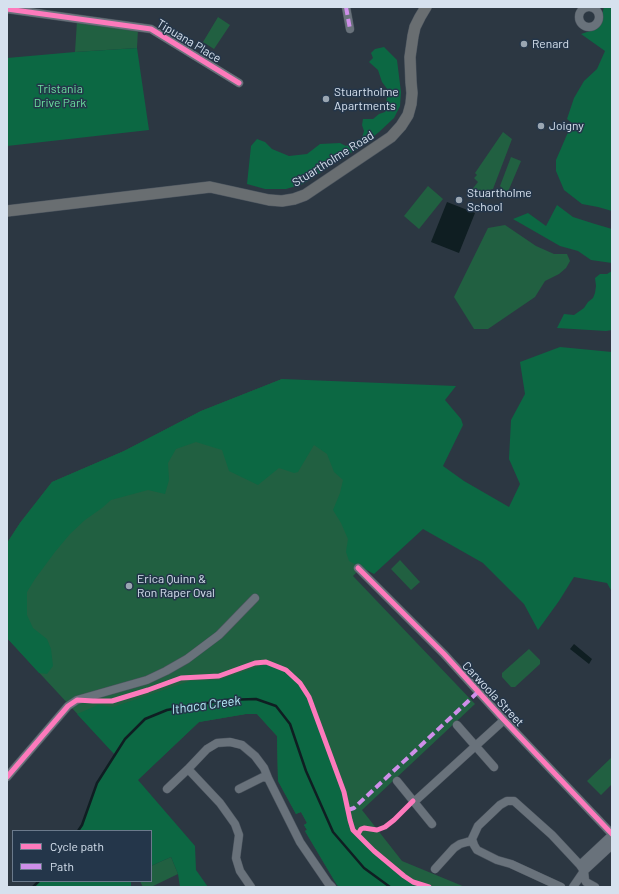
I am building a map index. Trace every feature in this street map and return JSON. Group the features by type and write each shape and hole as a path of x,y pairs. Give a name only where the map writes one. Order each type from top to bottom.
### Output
{"main road":[{"name":"Stuartholme Road","path":"7,211 210,187 268,200 282,201 305,195 392,137 401,126 408,115 411,104 412,93 410,57 413,36 415,27 426,7"}],"street":[{"path":"346,7 350,29"},
{"name":"Tipuana Place","path":"7,10 151,29 239,83"},
{"name":"Carwoola Street","path":"358,568 444,654 612,835"},
{"path":"7,777 68,706 77,700 147,680 182,662 219,636 256,598"},
{"path":"414,802 504,720"},
{"path":"457,725 494,767"},
{"path":"167,789 207,749 217,743 230,742 242,745 255,756 264,768 300,842 332,887"},
{"path":"188,769 220,803 235,824 239,834 236,858 240,871 251,887"},
{"path":"239,790 263,777 268,778"},
{"path":"397,781 432,824"},
{"path":"560,887 477,850 472,839 478,826 500,805 507,801 514,801 552,835 582,868 586,882 595,887"},
{"path":"573,887 582,868 612,835"},
{"path":"435,869 454,848 460,844 472,841"},
{"path":"582,868 612,845"}],"green space":[{"path":"604,7 612,7 612,211 582,204 564,190 556,171 556,160 572,123 567,119 574,98 584,81 597,69 605,51 581,34 599,26"},
{"path":"218,17 230,25 214,49 203,42"},
{"path":"77,21 138,29 137,48 75,52"},
{"path":"384,47 397,60 401,92 400,106 394,118 363,145 303,184 286,189 265,189 247,184 251,146 257,139 265,142 272,149 289,156 307,154 320,144 340,143 346,146 362,138 364,131 362,125 363,119 373,119 379,114 385,112 388,90 382,82 378,70 369,62 373,58 371,53 375,49"},
{"name":"Tristania Drive Park","path":"137,48 149,130 7,146 7,58"},
{"path":"503,132 512,139 493,189 489,190 487,193 487,199 470,192 478,182 474,178 477,175 475,173"},
{"path":"511,157 521,161 507,194 500,186"},
{"path":"428,186 443,199 419,229 404,216"},
{"path":"557,205 573,217 612,229 612,263 591,260 578,251 560,246 513,219 528,213 546,226"},
{"path":"505,225 536,246 554,254 567,254 570,261 566,268 559,274 545,281 535,297 488,329 474,329 454,297 488,228"},
{"path":"612,271 612,330 606,331 557,328 564,314 574,315 584,308 593,298 596,286 595,278 600,274 607,274"},
{"path":"560,347 612,352 612,592 607,583 574,577 538,630 524,604 483,563 423,529 374,574 349,561 346,552 348,539 333,510 340,493 343,480 334,472 327,454 314,445 298,472 294,473 279,468 258,485 229,471 222,450 196,442 176,449 168,463 169,480 165,494 148,490 111,500 85,520 70,534 35,579 27,592 27,615 33,628 47,639 51,649 53,666 47,674 39,673 7,638 7,543 20,523 52,482 124,451 201,411 282,379 456,386 445,400 461,419 463,425 443,466 464,481 509,507 520,484 509,459 511,420 525,394 520,362"},
{"path":"282,379 412,516 353,576 475,704 362,810 402,861 465,887 340,887 337,885 305,831 307,830 304,825 307,823 301,812 296,814 278,781 277,736 257,714 246,714 199,722 132,785 122,762 7,638 7,543 20,523 52,482 124,451 201,411"},
{"path":"400,560 420,582 411,590 391,569"},
{"path":"529,649 540,660 540,664 515,687 511,687 502,677 502,673"},
{"path":"266,664 282,670 297,681 308,697 342,792 350,831 402,877 412,884 422,887 340,887 337,885 305,831 307,830 304,825 307,823 301,812 296,814 278,781 277,736 257,714 246,714 199,722 138,780 195,846 196,870 208,887 180,887 178,874 171,857 152,866 152,830 79,830 82,825 97,783 115,755 77,714 98,705 113,707 190,681 219,680"},
{"path":"612,757 612,784 601,795 587,781"},
{"path":"171,857 178,874 151,887 143,887 140,882 152,882 152,866"},
{"path":"38,882 131,882 131,887 33,887"}],"shaded area":[{"path":"447,202 475,213 459,253 431,242"},
{"path":"574,644 592,659 589,664 570,649"}],"waterway":[{"name":"Ithaca Creek","path":"79,830 82,825 97,783 125,739 145,719 167,710 225,700 256,699 276,706 290,724 306,771 333,832 364,868 390,887"},
{"name":"Ithaca Creek","path":"33,887 38,882"}],"marked path":[{"path":"346,7 350,29"},
{"path":"348,810 354,808 478,692"}],"cycle path":[{"path":"7,9 151,29 239,83"},
{"path":"358,568 444,654 612,834"},
{"path":"7,777 68,706 77,700 112,701 181,678 219,676 255,663 266,662 286,670 300,683 309,697 344,792 353,830 374,851 404,876 413,882 429,887"},
{"path":"358,834 361,829 364,828 377,830 385,827 413,801"}],"place":[{"name":"Renard","path":"524,44"},
{"name":"Stuartholme Apartments","path":"326,99"},
{"name":"Joigny","path":"541,126"},
{"name":"Stuartholme School","path":"459,200"},
{"name":"Erica Quinn & Ron Raper Oval","path":"129,586"}]}
